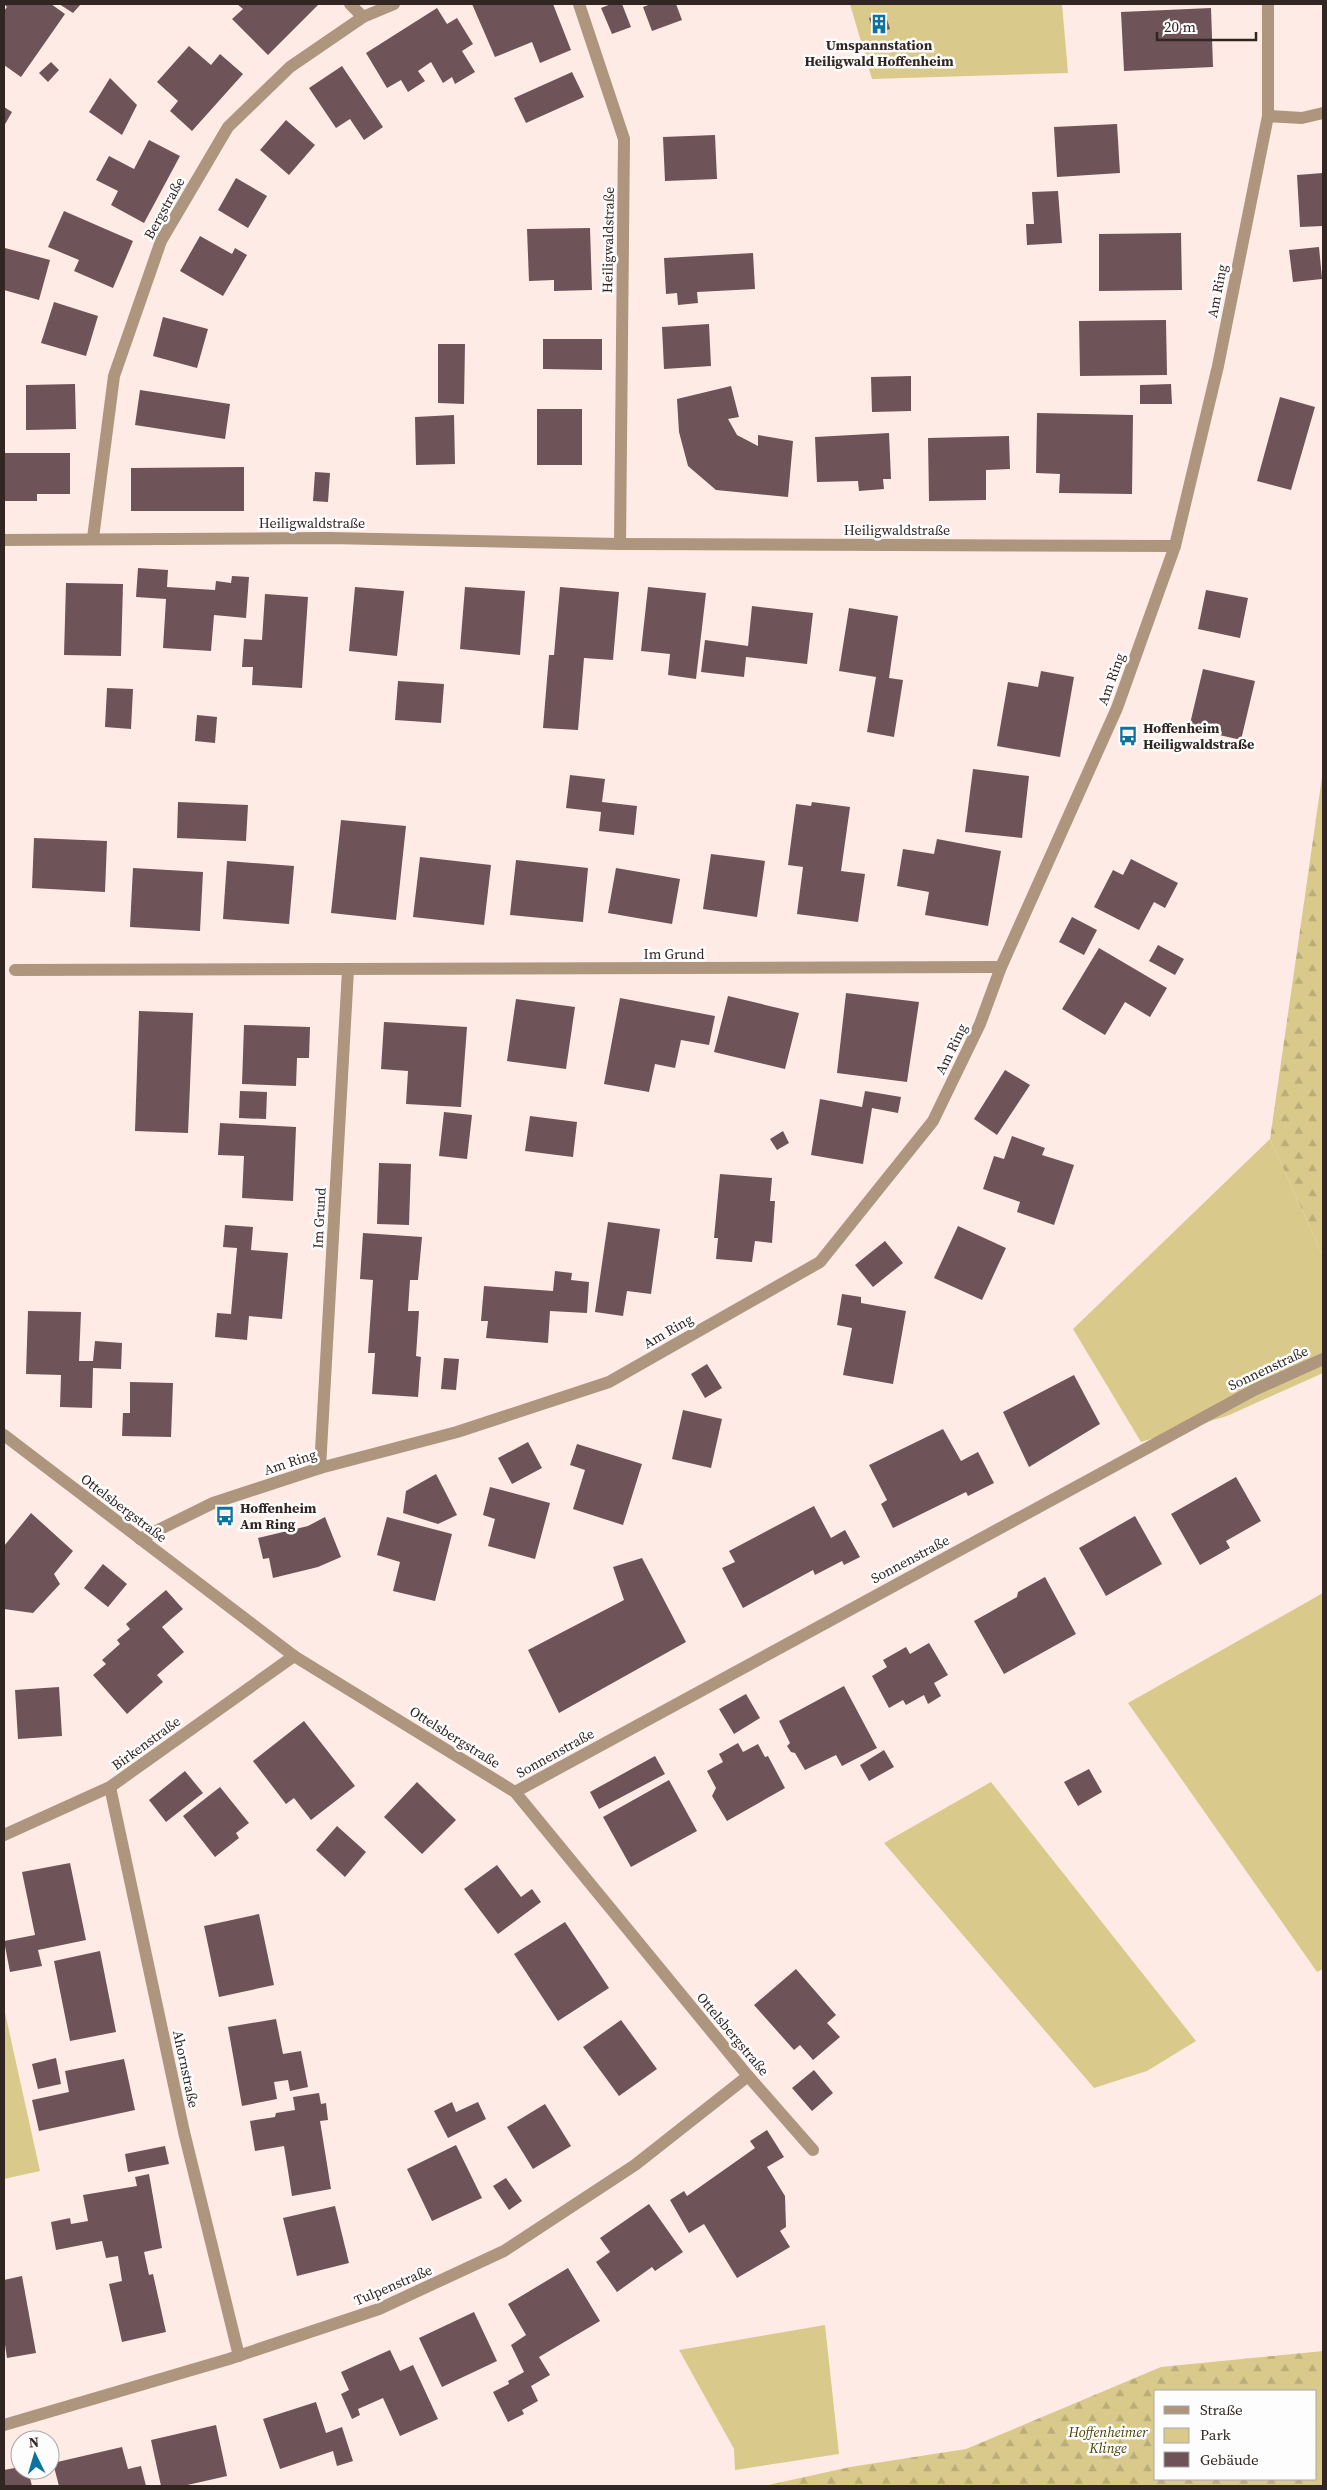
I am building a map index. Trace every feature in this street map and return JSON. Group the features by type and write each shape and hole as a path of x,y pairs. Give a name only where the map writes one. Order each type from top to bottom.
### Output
{"street":[{"path":"350,4 363,17"},
{"name":"Bergstraße","path":"93,538 114,376 161,241 228,127 290,67 363,17 394,4"},
{"name":"Heiligwaldstraße","path":"579,4 624,139 620,544"},
{"name":"Am Ring","path":"140,1539 213,1503 320,1468 457,1432 610,1382 820,1262 933,1121 980,1024 1001,967 1117,708 1175,546 1218,366 1268,116 1268,4"},
{"path":"1268,116 1302,118 1323,112"},
{"name":"Heiligwaldstraße","path":"4,540 329,538 620,544 1175,546"},
{"name":"Im Grund","path":"15,970 1001,967"},
{"name":"Im Grund","path":"320,1468 348,970"},
{"name":"Sonnenstraße","path":"515,1792 1254,1390 1323,1358"},
{"name":"Ottelsbergstraße","path":"4,1435 294,1656 515,1792 748,2076 813,2150"},
{"name":"Birkenstraße","path":"4,1835 110,1787 294,1656"},
{"name":"Ahornstraße","path":"110,1787 184,2132 239,2356"},
{"name":"Tulpenstraße","path":"4,2425 239,2356 379,2310 504,2251 635,2165 748,2076"}],"green space":[{"path":"850,4 1062,4 1068,73 872,79"},
{"path":"1323,770 1323,1256 1270,1139"},
{"path":"1270,1139 1323,1256 1323,1373 1227,1416 1141,1442 1073,1329"},
{"path":"1323,1593 1323,1969 1317,1972 1128,1703"},
{"path":"991,1782 1196,2041 1147,2071 1094,2088 884,1843"},
{"path":"4,2008 40,2171 4,2179"},
{"path":"825,2325 839,2454 735,2470 734,2449 679,2350"},
{"name":"Hoffenheimer Klinge","path":"1323,2351 1323,2486 764,2486 850,2467 966,2449 1161,2367"}],"building":[{"path":"4,4 51,4 65,14 21,77 4,65 4,11 7,7"},
{"path":"59,4 81,4 73,13"},
{"path":"237,4 319,4 268,55 232,19 243,9"},
{"path":"472,4 553,4 571,50 540,63 532,42 495,57"},
{"path":"611,4 622,4 631,27 612,34 601,8"},
{"path":"651,4 676,4 682,20 652,31 643,7"},
{"path":"437,8 447,24 457,18 473,44 462,51 475,72 455,84 452,77 443,83 431,62 418,71 425,81 408,92 401,80 387,88 366,53"},
{"path":"1211,8 1213,67 1124,71 1121,12"},
{"name":"Umspannstation Heiligwald Hoffenheim","path":"885,13 890,29 874,34 869,18"},
{"path":"189,46 211,65 220,54 243,74 192,131 170,111 178,101 157,82"},
{"path":"51,62 59,70 48,82 39,73"},
{"path":"342,66 383,127 364,140 350,119 336,128 309,88"},
{"path":"572,72 584,97 526,123 514,98"},
{"path":"110,78 137,105 122,135 89,112"},
{"path":"4,107 12,112 4,126"},
{"path":"286,120 315,145 289,175 260,150"},
{"path":"1117,124 1120,173 1057,177 1054,127"},
{"path":"715,135 717,179 665,181 663,137"},
{"path":"149,140 180,156 144,223 111,205 118,191 96,180 109,156 134,169"},
{"path":"1323,173 1323,226 1300,227 1297,175"},
{"path":"236,178 267,196 248,228 218,210"},
{"path":"1058,191 1062,243 1027,245 1026,224 1034,224 1032,192"},
{"path":"64,211 133,241 113,288 74,271 79,260 48,247"},
{"path":"590,228 592,290 554,291 554,280 529,281 527,229"},
{"path":"1181,233 1182,290 1099,291 1099,234"},
{"path":"200,236 232,254 235,248 247,255 223,296 180,271"},
{"path":"1319,247 1322,279 1293,282 1289,250"},
{"path":"5,248 50,260 39,300 4,290"},
{"path":"753,253 755,289 697,292 698,303 678,305 677,293 666,294 664,258"},
{"path":"54,302 98,316 86,356 41,343"},
{"path":"163,317 208,329 197,368 153,356"},
{"path":"1166,320 1167,375 1080,376 1079,321"},
{"path":"709,324 711,366 664,369 662,327"},
{"path":"543,339 602,339 602,370 543,369"},
{"path":"438,344 465,344 464,404 438,403"},
{"path":"911,376 911,411 872,412 871,377"},
{"path":"75,384 76,429 26,430 26,385"},
{"path":"1171,384 1172,404 1140,404 1140,385"},
{"path":"731,386 739,417 728,419 737,435 758,446 758,435 793,441 788,497 716,490 688,466 679,432 677,399"},
{"path":"140,390 230,404 225,439 135,425"},
{"path":"1280,397 1315,407 1291,490 1257,481"},
{"path":"537,409 582,409 582,465 537,465"},
{"path":"1037,413 1133,415 1132,494 1059,493 1060,474 1036,473"},
{"path":"454,415 455,464 416,465 415,417"},
{"path":"889,433 891,479 883,479 884,489 859,491 858,481 817,482 815,437"},
{"path":"1009,436 1010,469 986,470 986,500 929,501 928,438"},
{"path":"4,453 70,453 70,494 37,494 37,501 4,501"},
{"path":"244,467 244,511 131,511 131,468"},
{"path":"315,472 330,473 328,502 313,501"},
{"path":"138,568 168,570 167,587 215,590 216,581 231,583 232,576 249,577 246,618 214,615 211,651 163,648 166,599 136,597"},
{"path":"66,583 123,584 121,656 64,655"},
{"path":"355,587 404,591 397,656 349,651"},
{"path":"465,587 525,591 520,655 460,649"},
{"path":"560,587 619,592 613,660 584,658 578,730 543,728 549,655 554,655"},
{"path":"648,587 706,593 696,679 668,675 670,654 641,651"},
{"path":"1206,590 1248,598 1240,638 1198,629"},
{"path":"265,594 308,597 302,688 252,685 253,667 242,667 244,639 262,640"},
{"path":"752,606 813,613 807,664 746,657 744,677 701,672 705,640 748,646"},
{"path":"849,608 898,616 889,678 903,680 894,737 867,732 876,677 839,671"},
{"path":"1203,669 1255,681 1241,740 1189,728"},
{"path":"1041,671 1074,677 1060,757 997,746 1008,682 1038,687"},
{"path":"398,681 444,684 441,723 395,720"},
{"path":"107,688 133,689 131,729 105,727"},
{"path":"197,715 217,717 215,743 195,741"},
{"path":"973,769 1029,776 1022,838 965,832"},
{"path":"570,775 605,779 602,802 637,806 634,835 599,831 601,812 566,808"},
{"path":"178,802 248,805 246,841 177,838"},
{"path":"812,802 850,807 841,871 865,874 858,922 797,914 803,867 788,865 796,804 811,806"},
{"path":"341,820 406,826 396,920 331,913"},
{"path":"34,838 107,841 105,892 32,888"},
{"path":"937,839 1001,851 988,926 925,915 929,892 897,886 903,849 934,854"},
{"path":"711,854 765,861 757,917 703,909"},
{"path":"420,857 491,865 484,925 413,917"},
{"path":"1131,859 1178,883 1165,908 1154,902 1139,930 1094,907 1113,870 1123,875"},
{"path":"516,860 588,868 583,922 510,915"},
{"path":"227,861 294,866 289,924 223,919"},
{"path":"133,868 203,872 200,931 130,927"},
{"path":"616,868 680,879 672,924 608,913"},
{"path":"1072,917 1097,930 1084,955 1059,942"},
{"path":"1158,945 1184,959 1175,975 1149,961"},
{"path":"1099,948 1167,988 1150,1017 1125,1002 1105,1035 1062,1009"},
{"path":"846,993 919,1002 907,1082 837,1073"},
{"path":"728,996 799,1013 785,1069 714,1052"},
{"path":"620,998 715,1016 709,1045 681,1040 675,1068 655,1064 649,1092 604,1084"},
{"path":"516,999 575,1007 566,1069 507,1061"},
{"path":"139,1011 193,1013 188,1133 135,1131"},
{"path":"384,1022 467,1027 461,1107 406,1104 408,1071 381,1069"},
{"path":"244,1025 310,1027 309,1058 297,1058 296,1086 242,1084"},
{"path":"1005,1070 1030,1085 997,1135 974,1119"},
{"path":"240,1091 267,1092 266,1119 239,1118"},
{"path":"865,1091 901,1097 898,1113 872,1108 863,1164 811,1155 820,1099 862,1107"},
{"path":"444,1112 472,1115 467,1159 439,1156"},
{"path":"530,1116 577,1122 573,1157 525,1151"},
{"path":"220,1123 296,1127 293,1201 242,1198 244,1156 218,1155"},
{"path":"783,1131 789,1143 777,1150 770,1139"},
{"path":"1012,1136 1045,1148 1042,1155 1074,1165 1054,1225 1017,1212 1020,1202 983,1189 994,1156 1004,1159"},
{"path":"379,1163 411,1164 409,1225 377,1224"},
{"path":"720,1174 772,1178 770,1201 775,1201 772,1243 755,1241 752,1262 716,1259 718,1238 714,1238"},
{"path":"608,1222 660,1229 651,1294 627,1291 623,1316 595,1312"},
{"path":"225,1225 253,1227 251,1250 288,1253 282,1319 249,1316 247,1340 215,1337 217,1313 231,1314 237,1248 223,1247"},
{"path":"958,1226 1006,1248 982,1300 934,1278"},
{"path":"363,1233 422,1237 418,1280 410,1280 408,1311 419,1311 416,1356 421,1357 418,1397 372,1394 375,1353 368,1353 373,1280 360,1279"},
{"path":"885,1241 903,1263 873,1287 855,1265"},
{"path":"555,1271 572,1273 571,1280 589,1282 587,1313 550,1311 548,1343 486,1338 488,1321 481,1321 484,1286 553,1291"},
{"path":"842,1294 861,1297 861,1303 906,1311 893,1384 843,1375 852,1328 837,1325"},
{"path":"28,1311 81,1312 79,1361 93,1361 95,1341 122,1343 121,1369 93,1368 92,1408 60,1407 61,1375 26,1374"},
{"path":"444,1358 459,1359 456,1390 441,1389"},
{"path":"707,1364 722,1388 705,1398 691,1374"},
{"path":"1074,1375 1100,1424 1029,1467 1003,1412"},
{"path":"130,1382 173,1383 171,1437 122,1436 123,1413 130,1413"},
{"path":"683,1410 722,1419 711,1468 672,1459"},
{"path":"943,1429 961,1461 978,1452 994,1483 968,1496 966,1492 893,1528 881,1504 887,1500 869,1465"},
{"path":"528,1442 542,1468 512,1484 498,1458"},
{"path":"577,1444 642,1464 623,1525 573,1509 585,1470 570,1465"},
{"path":"436,1474 457,1515 438,1524 403,1513 406,1491"},
{"path":"1236,1477 1261,1521 1226,1541 1230,1548 1200,1565 1171,1514"},
{"path":"490,1487 550,1503 535,1559 488,1546 495,1519 483,1515"},
{"path":"814,1506 831,1538 845,1530 860,1557 844,1565 842,1561 815,1575 813,1570 743,1608 722,1568 735,1562 729,1551"},
{"path":"31,1513 73,1551 54,1574 60,1584 33,1613 4,1609 4,1546"},
{"path":"1135,1516 1162,1564 1106,1596 1079,1548"},
{"path":"325,1517 341,1557 318,1567 273,1578 269,1558 263,1559 258,1538 308,1526"},
{"path":"387,1517 452,1534 435,1601 393,1591 400,1562 377,1555"},
{"path":"642,1558 686,1642 559,1713 528,1650 624,1600 613,1567"},
{"path":"103,1564 127,1584 108,1607 84,1588"},
{"path":"1045,1577 1076,1634 1004,1674 974,1621 1017,1597 1018,1592"},
{"path":"166,1590 183,1609 162,1627 184,1652 157,1675 163,1682 127,1714 93,1675 106,1664 102,1660 120,1644 117,1640 130,1629 126,1624"},
{"path":"929,1643 948,1675 934,1683 941,1696 928,1704 924,1695 906,1705 903,1700 889,1708 872,1676 887,1667 883,1660 906,1647 910,1654"},
{"path":"844,1686 877,1748 842,1766 836,1755 805,1770 795,1753 791,1752 787,1746 790,1743 779,1721"},
{"path":"59,1687 62,1736 18,1739 15,1690"},
{"path":"746,1694 760,1718 734,1734 719,1709"},
{"path":"304,1721 355,1786 311,1820 294,1798 286,1804 253,1761"},
{"path":"738,1743 743,1752 758,1744 765,1757 768,1756 785,1788 727,1821 712,1796 716,1788 707,1771 723,1762 719,1754"},
{"path":"884,1750 894,1767 869,1781 860,1765"},
{"path":"655,1756 665,1774 599,1809 590,1792"},
{"path":"1089,1769 1102,1792 1078,1806 1064,1782"},
{"path":"185,1771 203,1793 166,1822 149,1800"},
{"path":"669,1780 697,1831 631,1867 603,1817"},
{"path":"417,1782 456,1820 422,1854 384,1817"},
{"path":"220,1787 249,1823 236,1833 239,1838 215,1857 183,1816"},
{"path":"337,1826 366,1852 345,1877 316,1850"},
{"path":"70,1863 86,1940 38,1950 42,1966 10,1972 4,1941 35,1935 22,1872"},
{"path":"497,1865 521,1897 532,1889 541,1902 498,1934 464,1889"},
{"path":"259,1914 274,1985 219,1997 204,1926"},
{"path":"565,1922 609,1988 558,2021 514,1954"},
{"path":"100,1951 116,2032 70,2041 54,1961"},
{"path":"796,1969 836,2015 827,2023 840,2037 813,2060 800,2045 794,2050 754,2005"},
{"path":"276,2019 283,2054 301,2051 308,2087 290,2091 288,2080 274,2082 277,2099 242,2106 228,2027"},
{"path":"621,2020 657,2069 619,2096 583,2047"},
{"path":"56,2058 61,2084 38,2089 32,2064"},
{"path":"124,2059 135,2110 39,2131 32,2100 69,2092 65,2071"},
{"path":"814,2070 833,2093 812,2111 792,2088"},
{"path":"319,2093 321,2104 326,2103 328,2120 320,2121 331,2189 292,2196 284,2146 255,2151 250,2121 275,2117 276,2113 295,2110 293,2097"},
{"path":"452,2102 456,2112 478,2102 486,2119 448,2138 434,2111"},
{"path":"545,2104 571,2146 533,2169 507,2127"},
{"path":"767,2130 784,2157 767,2167 785,2196 786,2227 780,2231 790,2247 737,2278 704,2224 689,2233 670,2200 684,2191 687,2196 755,2148 750,2141"},
{"path":"456,2145 482,2198 432,2221 407,2169"},
{"path":"165,2146 169,2164 128,2172 125,2154"},
{"path":"149,2174 162,2248 144,2252 149,2275 153,2274 166,2332 122,2342 109,2284 122,2281 118,2256 106,2258 102,2241 56,2250 51,2222 70,2218 71,2224 88,2221 83,2195 137,2186 135,2177"},
{"path":"506,2178 522,2201 509,2210 493,2186"},
{"path":"649,2204 683,2252 655,2271 652,2267 617,2292 596,2262 610,2252 600,2238"},
{"path":"335,2206 349,2263 297,2276 283,2218"},
{"path":"568,2268 600,2321 539,2357 550,2375 531,2386 538,2401 522,2410 524,2414 508,2422 493,2392 509,2384 508,2381 524,2372 511,2345 526,2335 508,2304"},
{"path":"22,2276 36,2353 7,2358 4,2338 4,2280"},
{"path":"474,2312 497,2361 442,2387 419,2338"},
{"path":"390,2350 400,2371 413,2365 438,2419 400,2436 383,2398 358,2409 360,2415 352,2419 341,2394 349,2390 341,2372"},
{"path":"316,2402 326,2433 342,2427 353,2461 337,2466 333,2451 280,2469 263,2419"},
{"path":"216,2425 227,2476 183,2486 161,2486 151,2440"},
{"path":"122,2447 128,2469 141,2466 146,2486 59,2486 57,2480 60,2480 60,2461"},
{"path":"10,2469 10,2480 30,2480 32,2486 4,2486 4,2470"}],"place":[{"name":"Umspannstation Heiligwald Hoffenheim","path":"879,24"},
{"name":"Hoffenheim Heiligwaldstraße","path":"1128,736"},
{"name":"Hoffenheim Am Ring","path":"225,1516"}]}
